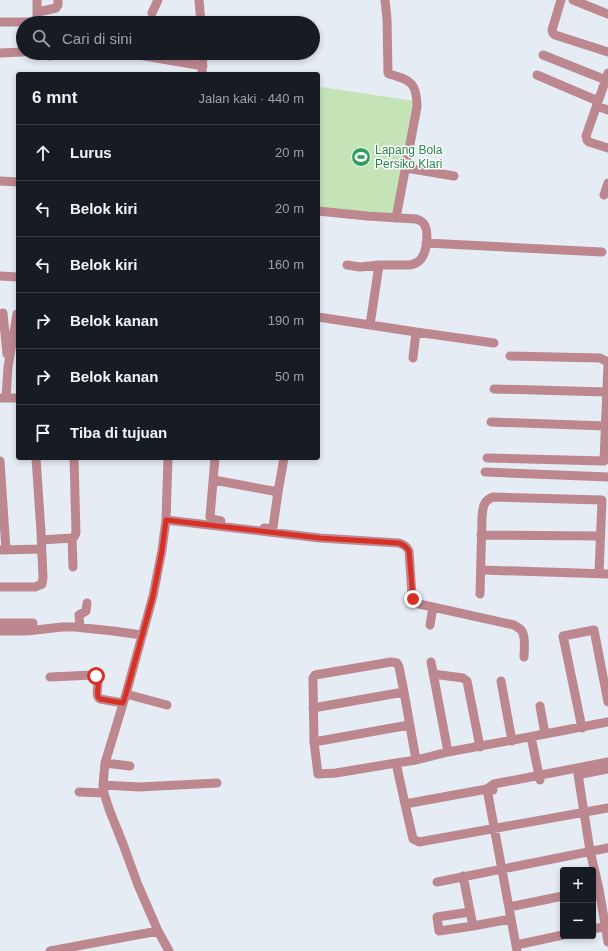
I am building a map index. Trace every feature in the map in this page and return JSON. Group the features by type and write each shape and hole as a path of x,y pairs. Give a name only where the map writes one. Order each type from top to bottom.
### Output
{"street":[{"path":"37,0 38,16"},
{"path":"38,12 56,8 58,5 58,0"},
{"path":"152,13 158,0"},
{"path":"199,0 200,16"},
{"path":"385,0 387,19 388,73 407,79 413,86 417,96 417,107 396,218"},
{"path":"561,0 552,30 553,33 555,35 608,52"},
{"path":"573,0 608,14"},
{"path":"0,22 16,22"},
{"path":"0,53 16,52"},
{"path":"543,55 607,75 586,136 587,140 590,142 608,148"},
{"path":"160,60 202,70 203,60"},
{"path":"537,75 608,110"},
{"path":"406,168 454,176"},
{"path":"0,181 16,182"},
{"path":"604,195 608,183"},
{"path":"320,212 416,219 420,220 426,228 424,254 415,264 360,267 347,265"},
{"path":"426,243 602,252"},
{"path":"370,325 379,265"},
{"path":"0,276 16,277"},
{"path":"8,367 2,313 16,314"},
{"path":"320,318 494,343"},
{"path":"16,320 3,398 16,398"},
{"path":"412,358 416,332"},
{"path":"510,356 600,358 608,362"},
{"path":"487,458 604,461 608,365"},
{"path":"494,389 607,392"},
{"path":"491,422 605,426"},
{"path":"0,588 35,587 42,584 43,578 36,460"},
{"path":"0,461 3,550 74,537 76,534 74,460"},
{"path":"168,460 166,520 153,596 105,763 103,789 109,809 138,885 158,931 169,951"},
{"path":"216,460 210,517 212,519 271,531"},
{"path":"271,531 273,527 284,460"},
{"path":"485,472 608,477"},
{"path":"214,480 278,492"},
{"path":"480,594 482,517 483,506 488,499 493,497 602,500 600,536 603,573 481,570"},
{"path":"166,520 271,531 320,538 399,543 405,546 409,551 413,599 415,602 514,625 522,632 524,637 524,657"},
{"path":"481,535 600,536"},
{"path":"72,538 73,567"},
{"path":"80,627 79,615 86,611 87,603"},
{"path":"430,625 433,607"},
{"path":"0,623 34,623"},
{"path":"0,631 80,627 142,636"},
{"path":"582,728 563,636 594,630 608,698"},
{"path":"416,760 398,664 395,662 315,675 313,678 314,742 318,774 336,773 416,760 448,752 608,722"},
{"path":"431,662 448,752"},
{"path":"433,674 464,678 467,681 480,747"},
{"path":"50,677 93,675 98,678 97,694 100,699 124,699 167,704"},
{"path":"502,681 512,741"},
{"path":"313,708 404,692"},
{"path":"540,706 545,734"},
{"path":"314,742 410,725"},
{"path":"531,737 539,779"},
{"path":"405,804 487,789 496,790 608,762"},
{"path":"105,763 130,766"},
{"path":"396,763 413,839 419,842 608,808"},
{"path":"539,779 608,769"},
{"path":"578,774 590,851 600,888 607,926 608,942"},
{"path":"79,792 103,789 217,783"},
{"path":"487,789 516,948 560,936"},
{"path":"437,882 608,848"},
{"path":"463,876 473,926"},
{"path":"508,907 560,897"},
{"path":"470,912 437,917 439,931 511,919"},
{"path":"596,928 607,926"},
{"path":"50,951 158,931"}],"green space":[{"name":"Lapang Bola Persiko Klari","path":"321,87 414,101 394,216 320,207"}],"place":[{"name":"Lapang Bola Persiko Klari","path":"361,157"}],"route":[{"path":"96,676 98,678 98,697 100,699 123,703 153,596 166,520 320,538 399,543 408,548 409,551 413,599"}]}
